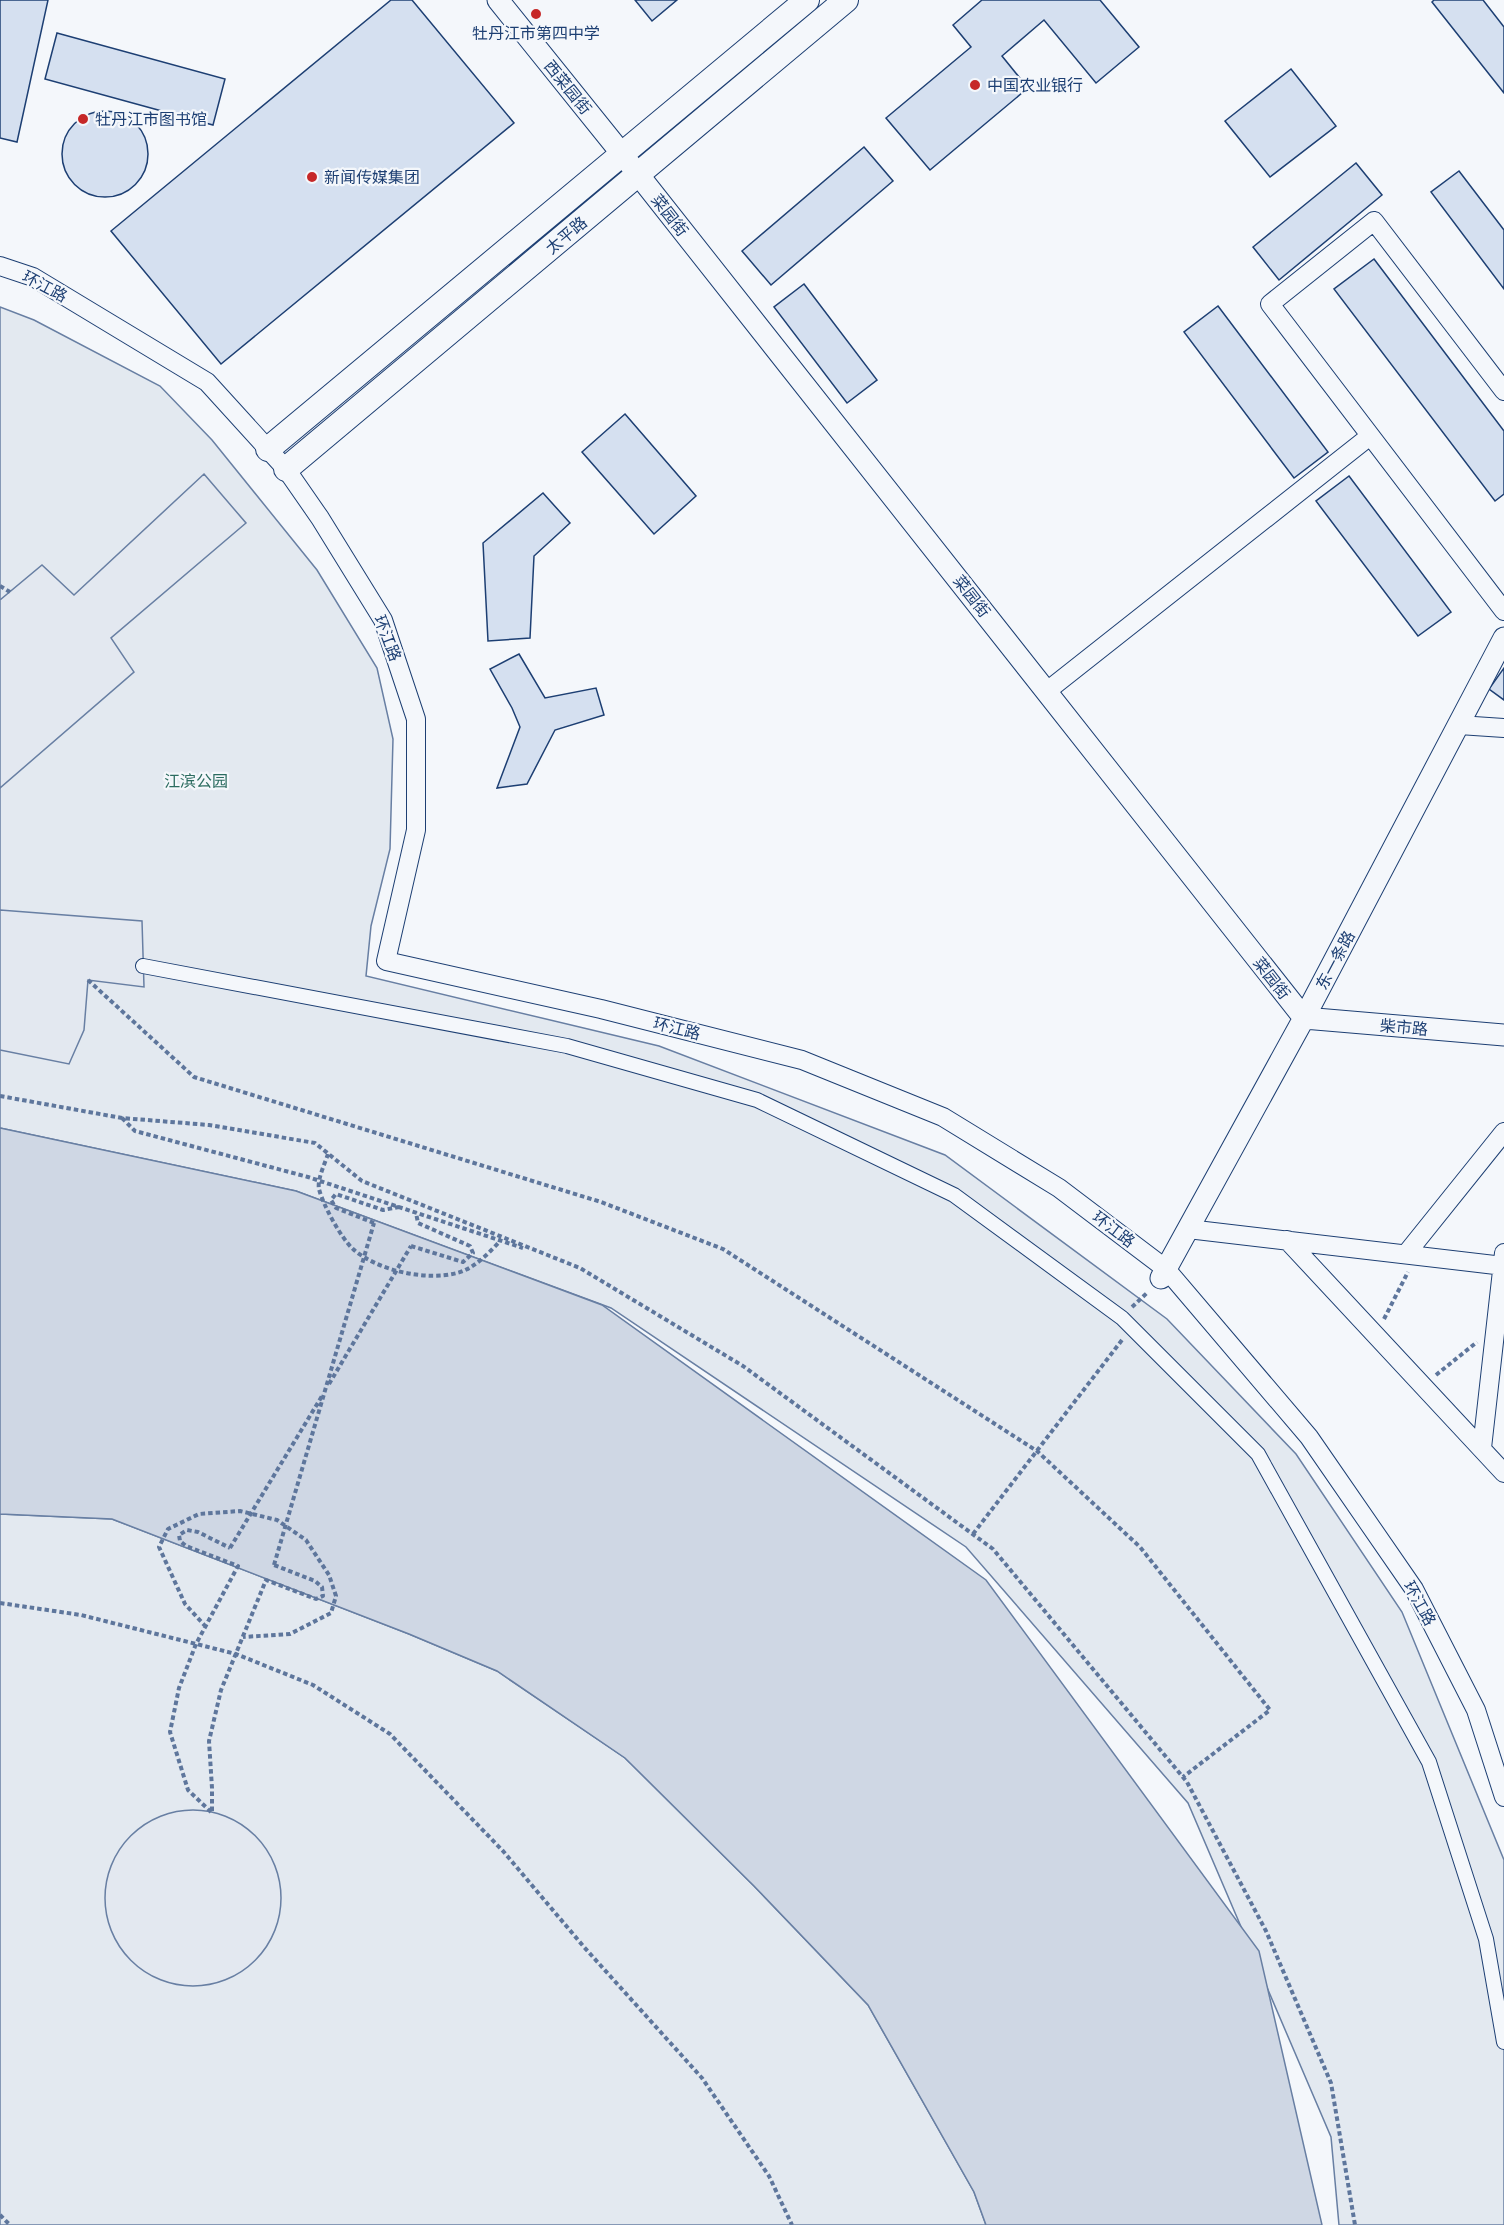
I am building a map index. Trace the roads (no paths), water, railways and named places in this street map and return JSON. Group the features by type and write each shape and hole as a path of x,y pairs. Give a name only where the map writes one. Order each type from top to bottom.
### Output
{"main road":[{"name":"太平路","path":"268,449 807,0"},
{"name":"太平路","path":"286,469 846,0"}],"street":[{"name":"西菜园街","path":"498,0 638,174"},
{"name":"菜园街","path":"638,174 1304,1018"},
{"path":"1504,392 1374,221 1270,304 1504,611"},
{"name":"环江路","path":"0,266 33,277 207,382 286,469 320,518 383,620 416,719 416,830 386,961 601,1009 802,1060 943,1117 1059,1188 1164,1274 1309,1437 1414,1589 1476,1710 1504,1797"},
{"path":"1047,691 1370,436"},
{"name":"东一条路","path":"1164,1274 1304,1018 1504,639"},
{"path":"1459,725 1504,728"},
{"path":"143,966 567,1046 757,1100 954,1196 1127,1323 1258,1454 1429,1762 1486,1939 1504,2042"},
{"name":"柴市路","path":"1304,1018 1504,1035"},
{"path":"1411,1255 1504,1132"},
{"path":"1188,1229 1411,1255 1504,1262 1482,1449"},
{"path":"1287,1240 1504,1473"}],"place":[{"name":"牡丹江市第四中学","path":"536,14"},
{"name":"中国农业银行","path":"975,85"},
{"name":"牡丹江市图书馆","path":"83,119"},
{"name":"新闻传媒集团","path":"312,177"}],"park label":[{"name":"江滨公园","path":"196,781"}]}
